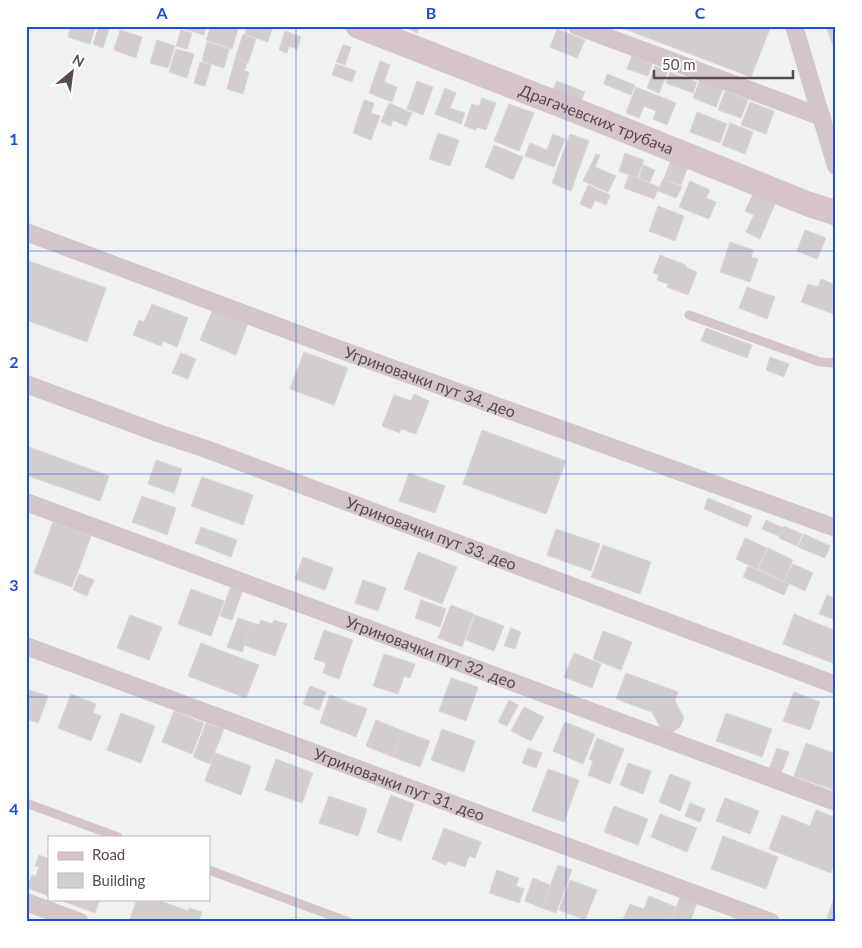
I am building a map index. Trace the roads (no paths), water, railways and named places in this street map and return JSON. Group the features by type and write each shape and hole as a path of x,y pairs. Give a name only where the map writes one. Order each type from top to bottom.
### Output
{"street":[{"name":"Драгачевских трубача","path":"358,26 607,122 836,214"},
{"path":"577,26 822,117"},
{"path":"794,26 836,166"},
{"name":"Угриновачки пут 34. део","path":"26,232 333,347 836,528"},
{"name":"Угриновачки пут 33. део","path":"26,384 206,449 836,685"},
{"name":"Угриновачки пут 32. део","path":"26,502 836,802"},
{"name":"Угриновачки пут 31. део","path":"26,646 771,922"},
{"path":"26,902 80,922"}],"lane":[{"path":"689,315 820,362 831,363 836,361"},
{"path":"26,803 115,836"},
{"path":"210,870 349,922"}]}
